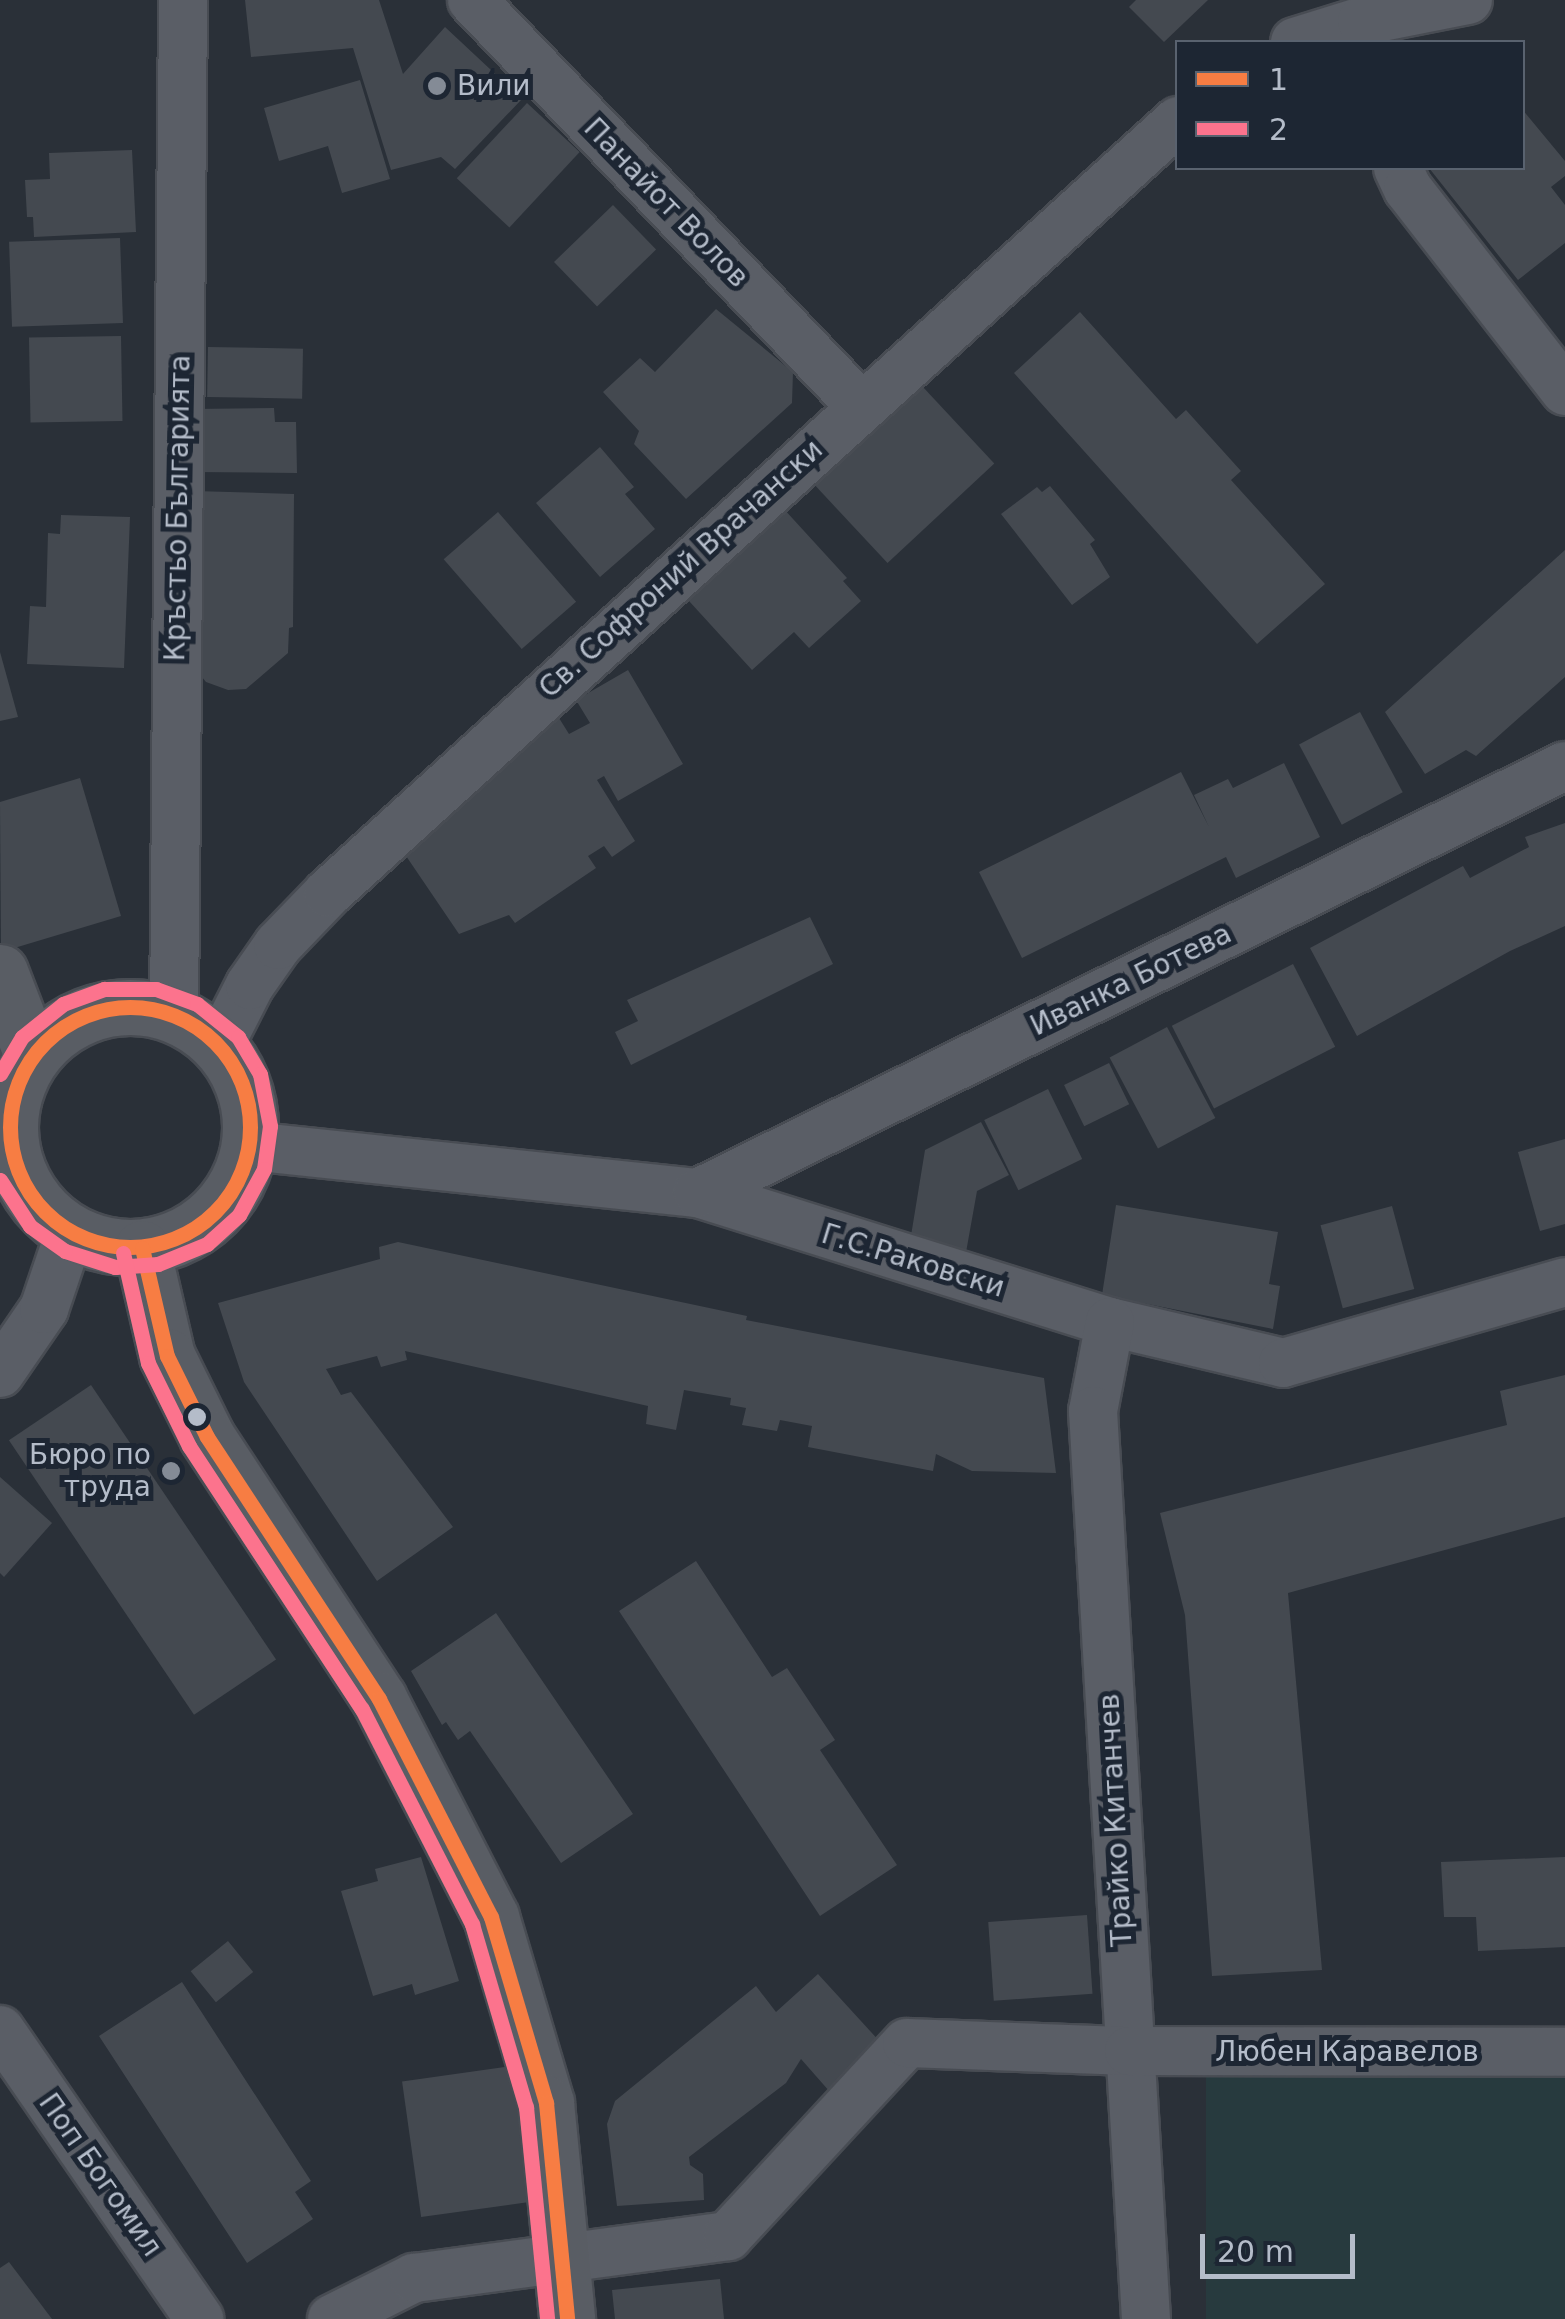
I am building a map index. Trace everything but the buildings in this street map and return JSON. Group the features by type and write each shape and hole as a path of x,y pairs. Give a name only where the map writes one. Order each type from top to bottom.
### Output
{"street":[{"name":"Кръстьо Българията","path":"174,1015 184,0"},
{"name":"Панайот Волов","path":"472,0 860,405"},
{"path":"1302,40 1360,21 1468,0"},
{"name":"Св. Софроний Врачански","path":"218,1046 250,985 278,945 328,892 860,405 1175,124"},
{"path":"1399,170 1408,188 1565,391"},
{"name":"Иванка Ботева","path":"698,1193 1565,766"},
{"path":"0,972 15,1081 9,1140 19,1177 40,1208 70,1232 118,1248 142,1248 174,1240 213,1214 241,1176 250,1146 250,1110 239,1076 218,1046 174,1015 144,1007 112,1008 81,1016 54,1032 15,1081"},
{"name":"Г.С.Раковски","path":"250,1146 698,1193 1110,1322 1283,1363 1565,1282"},
{"path":"0,1374 44,1309 70,1232"},
{"path":"142,1248 167,1356 207,1438 378,1700 491,1918 546,2103 567,2319"},
{"name":"Трайко Китанчев","path":"1110,1322 1093,1411 1146,2319"},
{"name":"Поп Богомил","path":"0,2030 199,2319"},
{"name":"Любен Каравелов","path":"332,2319 414,2278 562,2262 728,2236 907,2043 1129,2051 1565,2052"}],"green space":[{"path":"1206,2077 1565,2077 1565,2319 1206,2319"}],"transit line":[{"name":"2","path":"0,1074 22,1037 63,1004 104,989 156,989 197,1004 238,1037 260,1074 270,1126 264,1169 239,1215 207,1244 158,1264 115,1267 65,1251 30,1226 0,1180"},
{"name":"1","path":"130,1007 176,1016 215,1042 241,1081 250,1127 241,1173 215,1212 176,1238 130,1247 84,1238 45,1212 19,1173 10,1127 19,1081 45,1042 84,1016 130,1007"},
{"name":"1","path":"142,1248 167,1356 207,1437 379,1699 491,1917 546,2103 567,2319"},
{"name":"2","path":"123,1253 148,1363 189,1446 362,1709 472,1924 526,2107 547,2319"}],"place":[{"name":"Вили","path":"437,86"},
{"name":"Бюро по труда","path":"171,1471"}]}
